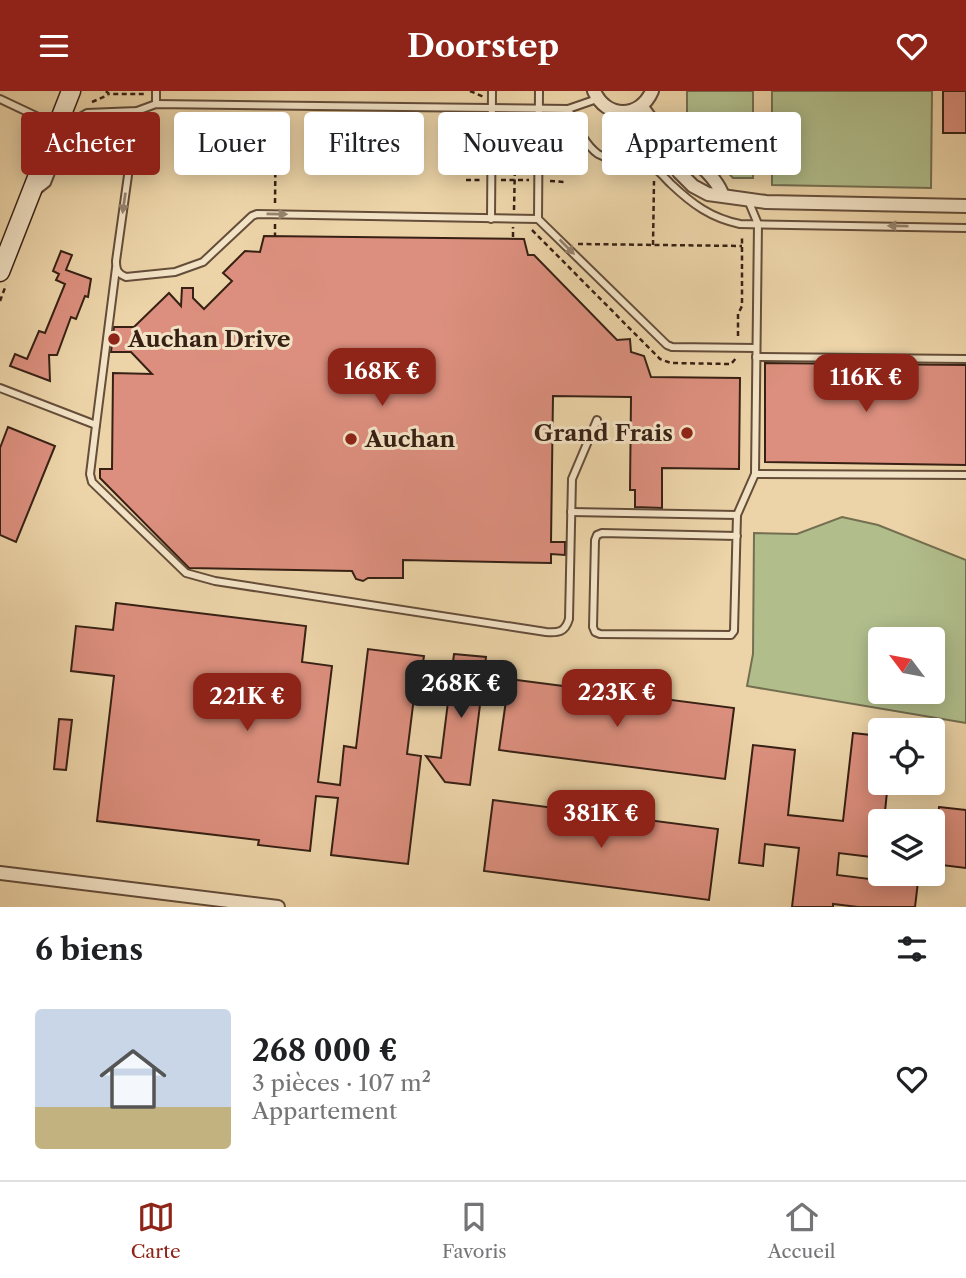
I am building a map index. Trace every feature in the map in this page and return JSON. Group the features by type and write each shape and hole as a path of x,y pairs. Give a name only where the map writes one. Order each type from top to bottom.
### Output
{"street":[{"path":"63,112 71,91"},
{"path":"596,95 613,111 623,113 642,107 652,91"},
{"path":"642,107 646,112"},
{"path":"1,269 38,175"},
{"path":"682,175 701,191 748,200 966,206"},
{"path":"711,175 722,194"},
{"path":"0,873 278,907"}],"lane":[{"path":"491,219 492,91"},
{"path":"538,219 540,91"},
{"path":"156,92 156,104"},
{"path":"30,197 47,183 70,125 87,113 98,111 137,111 156,104 568,109 596,95"},
{"path":"0,99 27,112"},
{"path":"568,109 579,129 597,153 602,155"},
{"path":"137,111 90,474 92,482 186,573 215,581 559,633 566,628 569,619 574,471 597,420"},
{"path":"661,175 697,207 740,224 966,228"},
{"path":"737,536 597,535 594,540 595,632 612,635 731,635 734,631 737,536 737,515 755,474 758,224 748,200"},
{"path":"116,268 126,277 162,274 193,267 203,262 251,216 275,214 538,219 667,345 756,348"},
{"path":"756,357 966,359"},
{"path":"0,387 96,425"},
{"path":"755,474 966,475"},
{"path":"572,513 737,515"}],"path":[{"path":"87,104 107,93 156,92"},
{"path":"275,236 276,106"},
{"path":"513,237 516,109"},
{"path":"653,245 654,175"},
{"path":"466,180 564,182"},
{"path":"738,348 738,314 742,306 740,224"},
{"path":"545,244 742,246"}],"green space":[{"path":"687,91 753,91 753,112 687,112"},
{"path":"772,91 932,91 931,188 772,185 772,175 801,175 801,112 772,112"},
{"path":"730,175 753,175 753,178 733,178"},
{"path":"842,517 878,525 966,560 966,723 747,686 753,654 754,533 797,534"}],"building":[{"path":"943,91 966,91 966,133 943,133"},
{"path":"264,236 524,239 528,255 534,255 617,340 630,339 631,352 644,356 651,377 740,378 739,469 662,468 662,508 635,507 635,490 630,490 631,397 553,396 551,542 565,542 565,555 551,554 551,563 403,560 403,578 368,578 363,581 356,579 352,571 189,568 100,478 100,469 112,469 113,373 152,374 131,352 111,352 114,327 134,327 169,293 181,306 182,288 193,288 193,298 204,309 232,281 223,273 245,251 260,252"},
{"path":"61,251 72,255 66,270 91,279 88,297 85,296 76,319 71,317 57,355 49,355 50,381 10,366 15,354 27,359 39,331 45,333 65,284 56,280 59,274 53,271"},
{"path":"765,363 966,365 966,465 765,462"},
{"path":"8,427 55,446 16,542 0,535 0,448"},
{"path":"116,603 306,626 302,662 332,666 318,782 340,785 344,746 356,748 368,649 424,656 420,681 416,681 407,754 421,756 408,864 331,855 338,798 316,796 310,851 258,845 259,840 97,821 114,676 71,671 76,626 113,630"},
{"path":"454,654 486,657 470,785 445,782 426,756 441,758"},
{"path":"509,679 734,708 725,779 499,750"},
{"path":"59,719 72,720 66,770 54,769"},
{"path":"853,733 868,735 868,795 887,795 885,809 868,809 868,857 839,853 837,875 868,879 868,886 917,886 915,907 833,904 833,907 792,907 799,848 765,844 763,866 739,863 753,745 795,750 788,815 843,821"},
{"path":"493,800 718,829 709,900 484,871"},
{"path":"939,807 966,810 966,868 945,865 945,809"}],"place":[{"name":"Auchan Drive","path":"114,339"},
{"name":"Grand Frais","path":"687,433"},
{"name":"Auchan","path":"351,439"}]}
